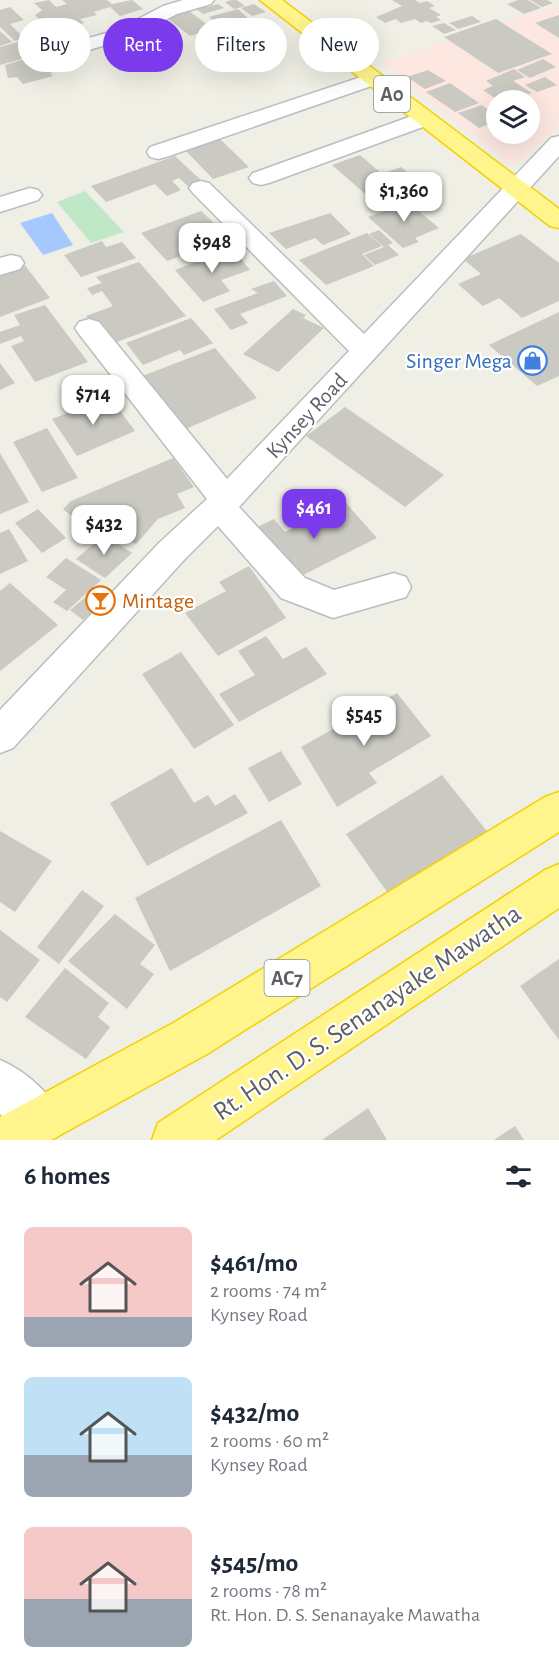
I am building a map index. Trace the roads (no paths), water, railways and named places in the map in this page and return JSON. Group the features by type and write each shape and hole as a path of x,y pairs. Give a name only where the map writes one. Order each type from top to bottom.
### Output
{"highway":[{"name":"A0","path":"270,0 559,221"},
{"name":"AC7","path":"22,1130 191,1038 559,810"},
{"name":"Rt. Hon. D. S. Senanayake Mawatha","path":"175,1140 559,884"}],"street":[{"path":"91,43 124,34 170,10 204,0"},
{"path":"158,152 374,79"},
{"path":"261,178 423,119"},
{"name":"Kynsey Road","path":"0,736 172,551 223,503 559,142"},
{"path":"201,188 365,351"},
{"path":"0,205 30,195"},
{"path":"89,328 223,503 293,588 333,604 394,587"},
{"path":"0,1083 22,1130"}],"water":[{"path":"52,213 73,245 43,255 20,223"}],"place":[{"name":"Singer Mega","path":"533,360"},
{"name":"Mintage","path":"101,600"}]}
